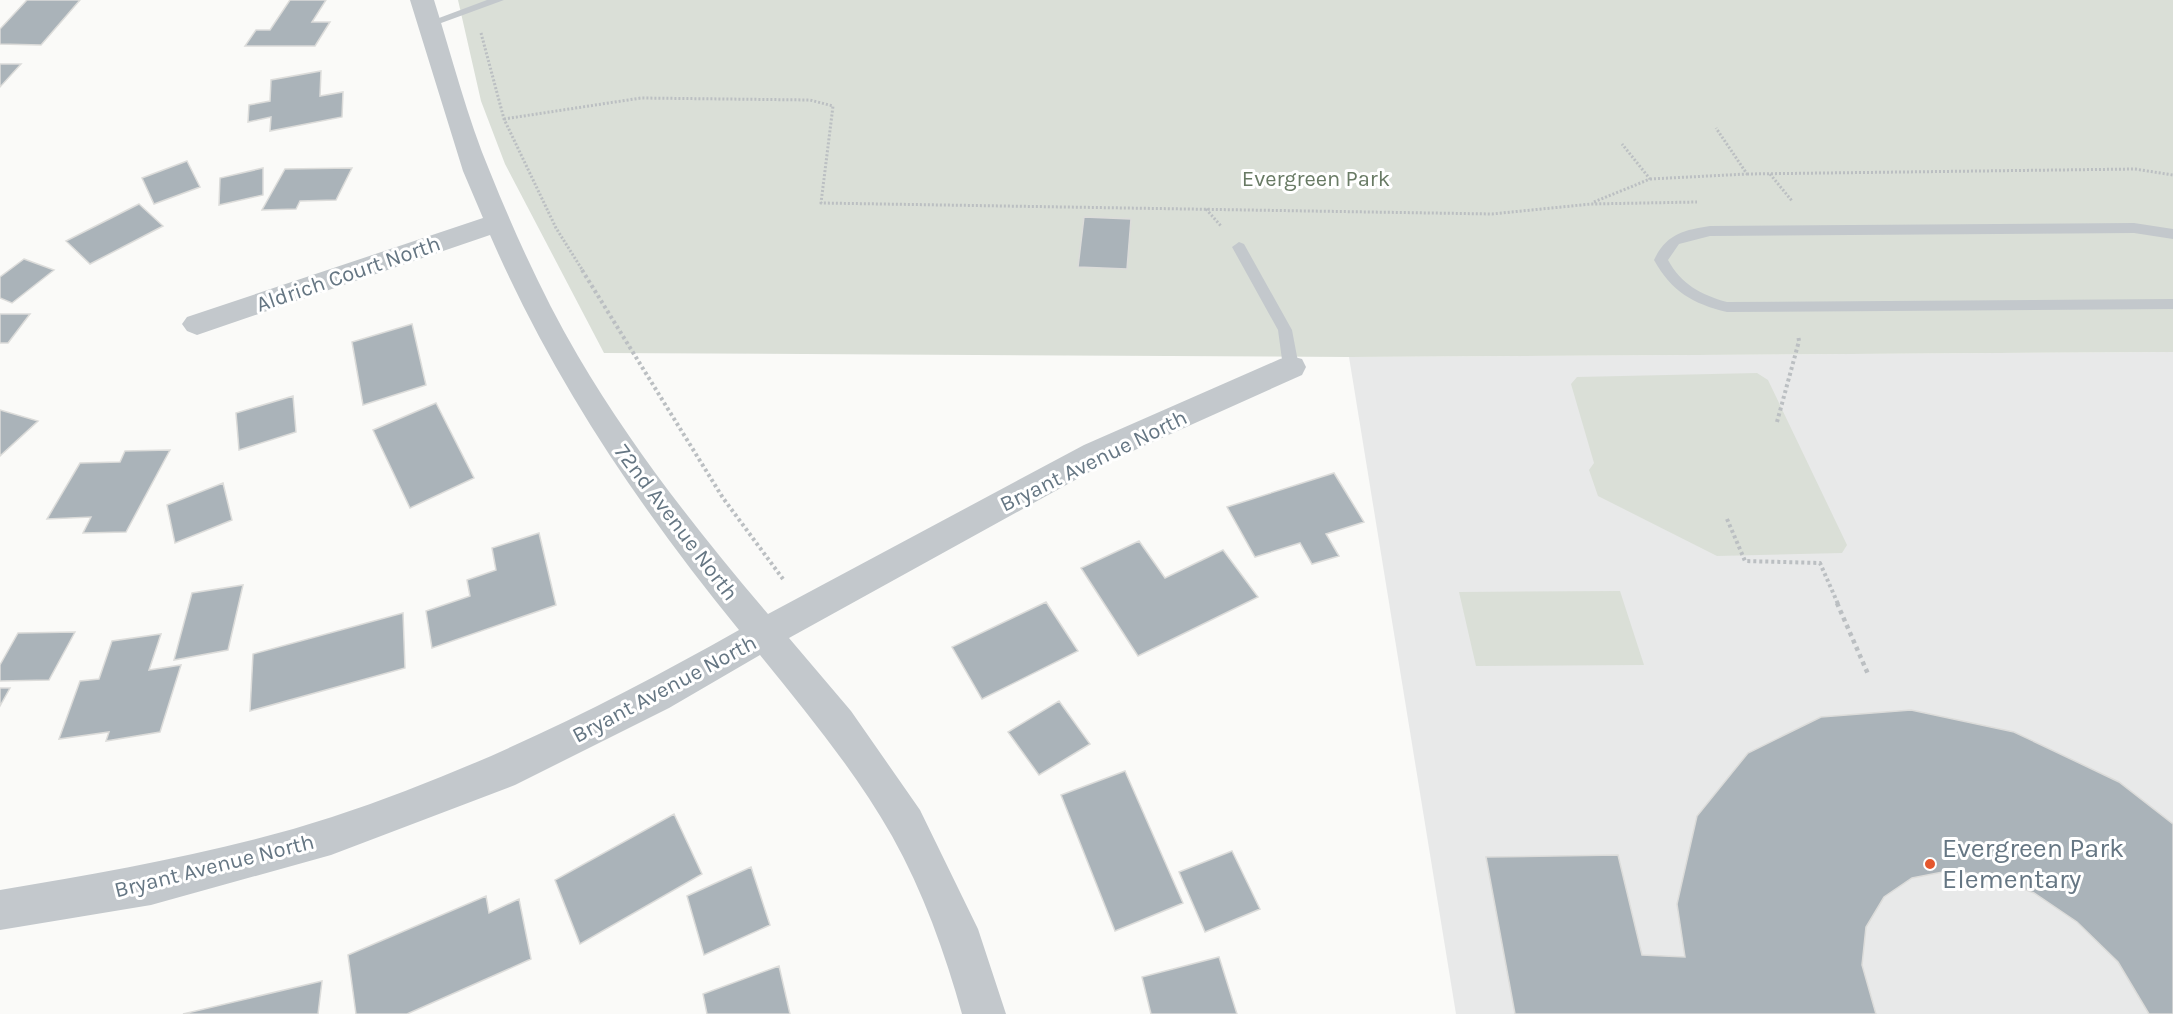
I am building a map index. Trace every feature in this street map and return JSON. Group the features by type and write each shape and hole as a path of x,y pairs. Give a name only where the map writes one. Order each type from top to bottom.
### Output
{"street":[{"name":"72nd Avenue North","path":"426,12 476,171 565,360 622,450 711,571 838,723 906,823 963,944 984,1014"},
{"name":"Aldrich Court North","path":"197,324 499,222"},
{"name":"Bryant Avenue North","path":"0,910 151,885 332,836 501,772 656,696 807,610 1095,454 1292,367"}],"lane":[{"path":"426,12 476,9 498,0"},
{"path":"2173,234 2134,228 1710,231 1682,236 1666,246 1661,260 1668,275 1683,291 1704,302 1727,307 2173,304"},
{"path":"1239,247 1286,330 1292,367"}],"path":[{"path":"476,9 504,119 556,228 717,488 807,610"},
{"path":"504,119 589,104 641,98 810,100 833,106 820,203 1492,214 1591,204 1699,202"},
{"path":"1716,128 1747,174"},
{"path":"1622,144 1650,179"},
{"path":"1591,204 1650,179 1747,174 2135,170 2173,175"},
{"path":"1770,174 1791,198 1807,231"},
{"path":"1777,422 1799,341 1791,307"},
{"path":"1727,519 1745,561 1820,563 1868,674"}],"shaded area":[{"path":"2173,352 2173,1014 1456,1014 1349,357"}],"green space":[{"name":"Evergreen Park","path":"458,0 2173,0 2173,352 1349,357 604,353 505,164 481,101"},
{"path":"1757,373 1768,380 1847,545 1842,553 1717,556 1598,496 1589,470 1594,463 1571,384 1577,377"},
{"path":"1620,591 1644,665 1476,666 1459,592"}],"building":[{"path":"27,0 80,0 41,45 0,44 0,29"},
{"path":"290,0 326,0 312,22 330,22 315,46 245,46 256,30 270,30"},
{"path":"0,64 21,64 0,87"},
{"path":"321,71 320,96 343,92 342,117 270,131 271,117 248,122 249,105 270,101 271,80"},
{"path":"187,161 200,187 154,204 142,178"},
{"path":"263,168 263,195 219,205 220,178"},
{"path":"352,168 336,200 300,201 296,209 262,210 285,169"},
{"path":"139,204 163,226 90,264 66,241"},
{"path":"1084,217 1131,219 1127,269 1078,267"},
{"path":"24,259 54,270 12,303 0,298 0,277"},
{"path":"0,314 30,314 8,343 0,343"},
{"path":"412,324 426,385 363,405 352,342"},
{"path":"293,396 296,432 239,450 236,413"},
{"path":"436,403 474,478 410,508 373,430"},
{"path":"0,410 38,421 0,456"},
{"path":"170,450 126,532 83,533 91,517 47,519 80,463 120,462 125,451"},
{"path":"1334,473 1364,522 1326,534 1339,556 1312,564 1300,543 1255,557 1227,507"},
{"path":"223,483 232,520 175,543 167,505"},
{"path":"539,533 556,605 432,648 426,611 470,596 467,580 496,570 492,548"},
{"path":"1139,541 1165,578 1223,550 1258,597 1138,656 1081,568"},
{"path":"243,585 228,650 174,660 192,593"},
{"path":"1046,602 1078,651 982,699 952,647"},
{"path":"403,613 405,668 250,711 253,654"},
{"path":"75,632 49,680 0,681 0,665 18,633"},
{"path":"161,634 149,670 181,665 160,732 106,741 109,732 59,739 80,681 99,679 112,641"},
{"path":"0,688 10,688 0,706"},
{"path":"1059,701 1090,744 1039,775 1008,732"},
{"name":"Evergreen Park Elementary","path":"1911,710 2014,732 2119,782 2173,824 2173,1014 2149,1014 2118,962 2077,922 2034,893 1990,876 1948,871 1912,878 1884,897 1866,927 1862,965 1876,1014 1515,1014 1486,857 1618,855 1642,955 1685,957 1677,904 1697,816 1748,753 1821,717"},
{"path":"1125,771 1183,903 1115,931 1061,795"},
{"path":"674,814 702,874 580,944 555,880"},
{"path":"1232,851 1260,909 1205,932 1179,872"},
{"path":"751,867 770,925 704,955 687,896"},
{"path":"486,896 489,913 519,899 531,959 407,1014 356,1014 348,955"},
{"path":"1219,957 1237,1014 1151,1014 1142,977"},
{"path":"779,966 790,1014 707,1014 703,994"},
{"path":"322,981 318,1014 183,1014"}],"place":[{"name":"Evergreen Park Elementary","path":"1930,864"}]}
